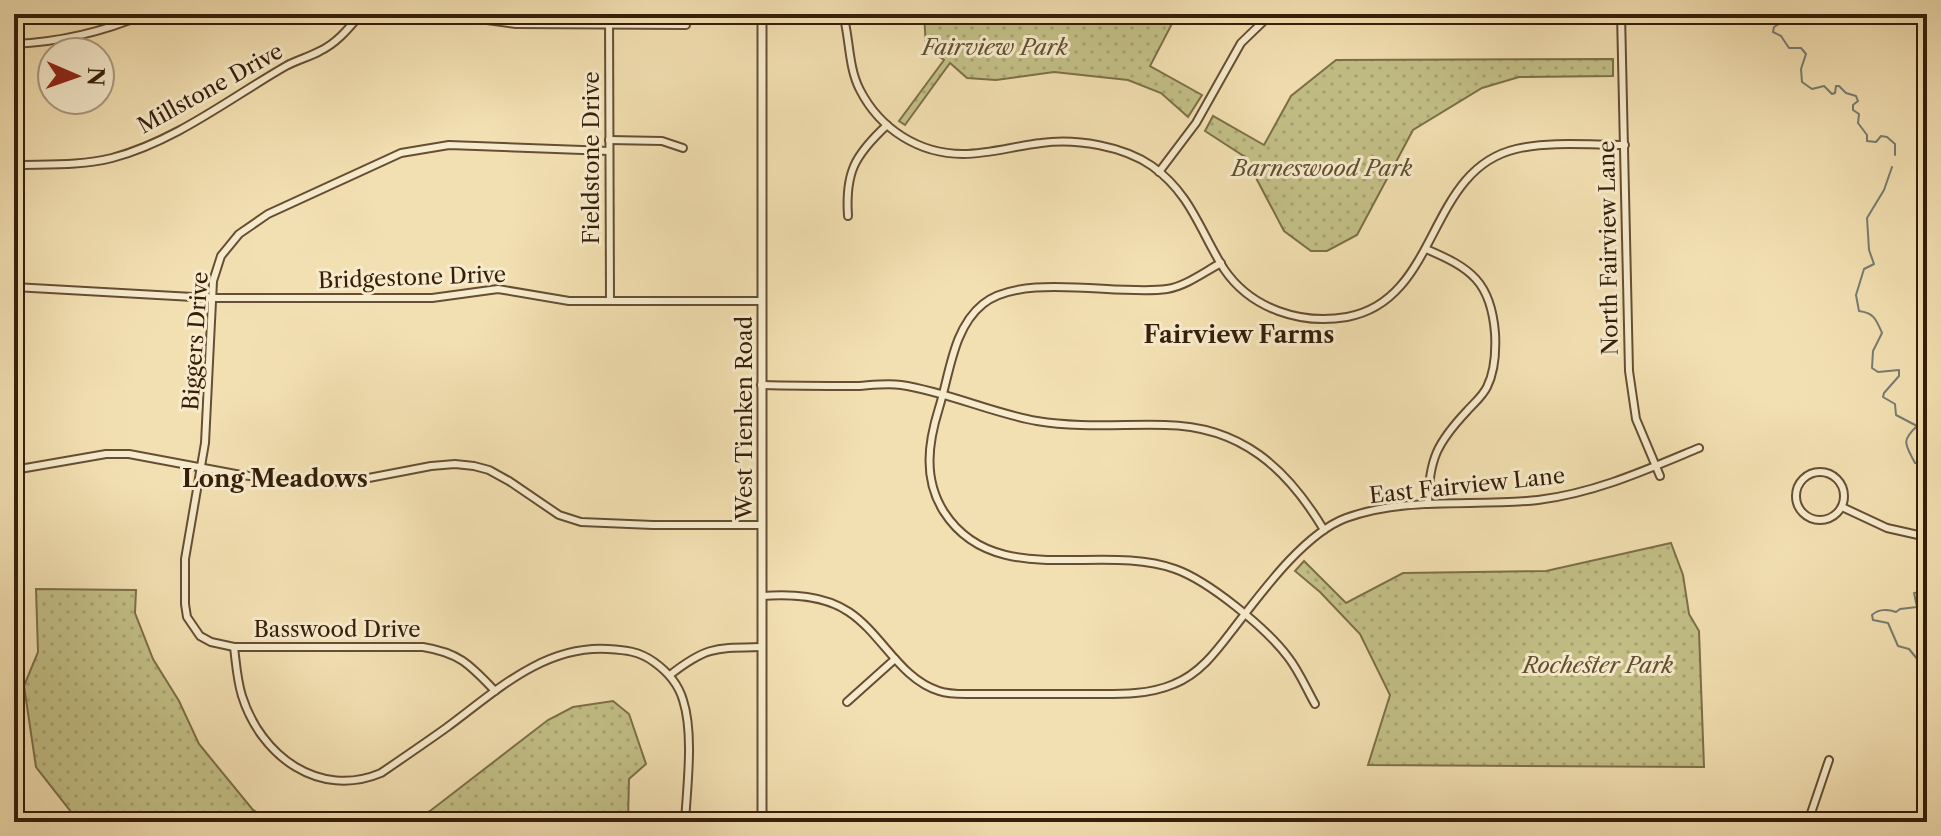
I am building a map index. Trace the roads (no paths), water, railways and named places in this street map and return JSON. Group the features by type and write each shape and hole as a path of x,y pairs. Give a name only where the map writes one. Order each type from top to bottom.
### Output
{"street":[{"path":"14,44 96,32 145,14"},
{"name":"Millstone Drive","path":"14,165 95,161 138,148 226,104 289,64 320,51 333,43 361,14"},
{"path":"444,14 516,24 686,25"},
{"name":"Fieldstone Drive","path":"609,14 610,301"},
{"name":"West Tienken Road","path":"762,14 762,822"},
{"path":"843,14 856,80 866,100 887,125 906,140 940,151 963,154 1044,142 1080,143 1133,157 1159,172 1191,206 1221,263 1239,286 1264,305 1293,316 1333,318 1363,312 1393,296 1414,272 1467,177 1499,156 1515,149 1540,146 1625,145"},
{"path":"1159,172 1196,123 1241,43 1271,14"},
{"name":"North Fairview Lane","path":"1621,14 1629,371 1636,419 1660,476"},
{"path":"848,216 846,195 852,167 863,149 887,125"},
{"path":"609,140 662,141 683,148"},
{"name":"Biggers Drive","path":"211,642 193,630 187,617 185,559 201,467 209,393 211,298 221,256 239,234 268,214 401,153 449,145 609,151"},
{"path":"1426,249 1453,260 1481,282 1493,313 1495,343 1493,371 1486,388 1444,435 1436,450 1428,504"},
{"path":"1221,263 1168,289 1015,290 983,303 961,330 931,434 929,452 934,493 952,524 987,551 1027,559 1121,559 1173,568 1193,576 1270,637 1291,660 1315,704"},
{"name":"Bridgestone Drive","path":"14,287 211,298 432,298 498,289 569,301 762,301"},
{"path":"761,385 899,385 1038,421 1168,425 1220,433 1265,457 1296,488 1324,530"},
{"name":"East Fairview Lane","path":"762,596 807,596 847,610 913,677 940,691 1125,694 1157,690 1188,678 1203,665 1305,545 1343,520 1369,511 1428,504 1513,502 1566,496 1611,483 1699,448"},
{"path":"14,470 106,454 129,454 282,481 330,482 378,477 431,466 474,466 509,481 559,515 581,522 762,525"},
{"path":"1831,474 1842,485 1842,507 1830,519 1813,519 1800,509 1797,502 1799,486 1809,475 1831,474"},
{"path":"1842,507 1887,528 1927,537"},
{"name":"Basswood Drive","path":"211,642 234,647 423,647 441,650 460,656 495,691"},
{"path":"234,647 241,695 258,730 290,763 307,775 324,781 364,780 381,773 527,669 550,658 600,648 630,650 647,657 670,675 677,684 686,711 685,822"},
{"path":"670,675 696,655 711,650 762,647"},
{"path":"847,702 895,659"},
{"path":"1808,822 1829,760"}],"waterway":[{"path":"1779,14 1782,22 1774,27 1773,32 1781,36 1789,48 1801,48 1806,54 1801,69 1802,82 1812,89 1824,86 1832,94 1839,86 1846,93 1856,96 1858,101 1853,105 1853,110 1859,114 1858,123 1867,135 1867,141 1876,142 1881,136 1887,137 1895,144 1895,155"},
{"path":"1892,167 1884,190 1867,218 1869,250 1874,264 1864,269 1856,295 1859,311 1874,318 1882,333 1873,351 1872,368 1878,372 1899,370 1899,376 1883,397 1895,404 1896,415 1917,426 1907,439 1907,447 1915,463 1927,462"},
{"path":"1927,577 1927,585"},
{"path":"1927,591 1914,593 1917,607 1896,612 1880,611 1872,615 1873,620 1888,623 1898,646 1909,649 1918,660 1927,661"}],"district":[{"name":"Fairview Farms","path":"1239,335"},
{"name":"Long Meadows","path":"275,479"}],"park label":[{"name":"Fairview Park","path":"995,47"},
{"name":"Barneswood Park","path":"1322,168"},
{"name":"Rochester Park","path":"1598,665"}]}
